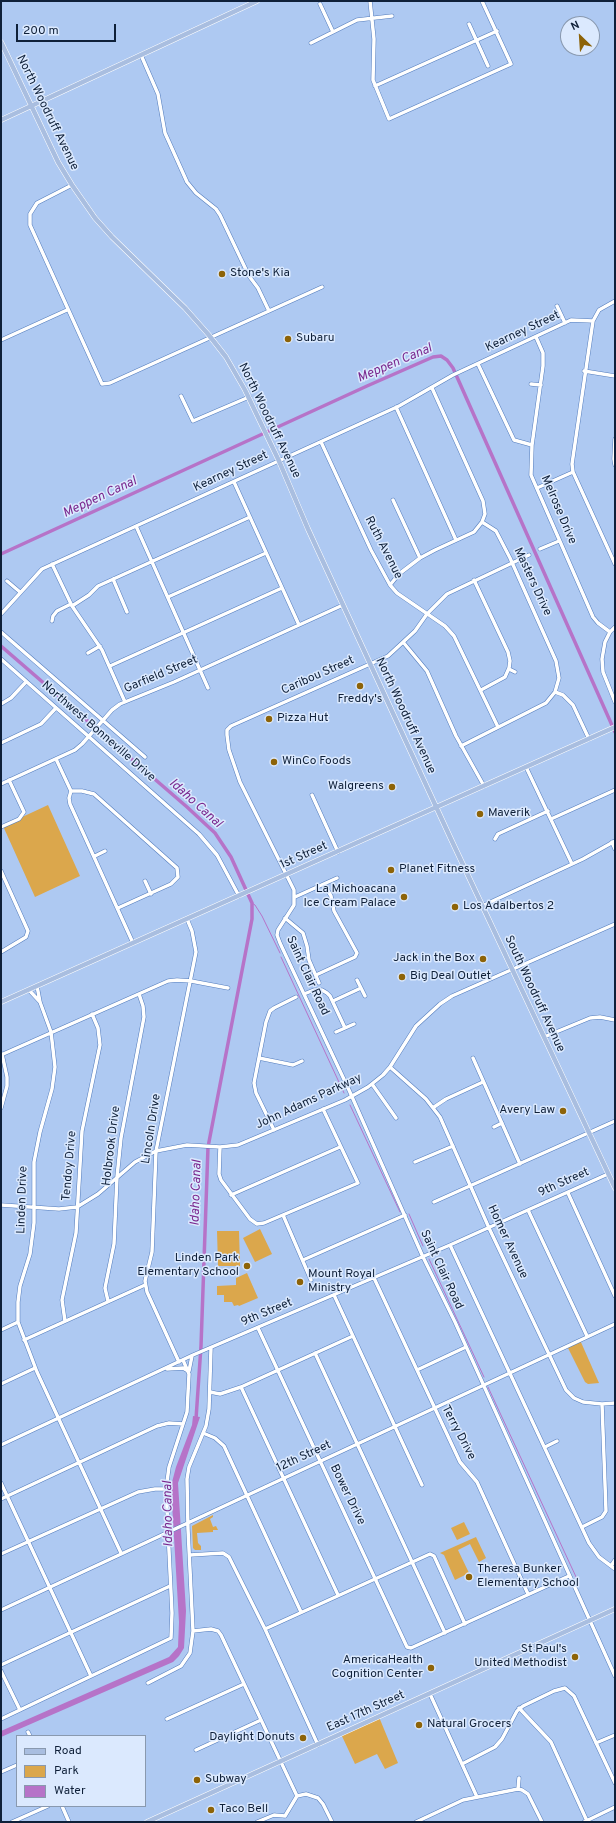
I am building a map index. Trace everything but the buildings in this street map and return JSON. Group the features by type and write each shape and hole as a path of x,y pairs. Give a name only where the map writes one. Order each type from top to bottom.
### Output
{"main road":[{"path":"1,120 257,1"},
{"name":"North Woodruff Avenue","path":"1,42 58,162 95,218 112,237 185,308 211,338 226,357 249,397 436,807"},
{"name":"1st Street","path":"1,1002 287,875 613,727"},
{"name":"South Woodruff Avenue","path":"436,807 511,970 615,1188"},
{"name":"East 17th Street","path":"149,1822 615,1609"}],"street":[{"path":"370,1 374,39 373,80 389,119 511,64 482,1"},
{"path":"320,4 333,32"},
{"path":"311,43 357,20 392,16"},
{"path":"469,24 488,66"},
{"path":"375,86 497,31"},
{"path":"141,55 158,94 165,133 187,182 196,193 216,209 220,215 249,276 258,288 269,311"},
{"path":"72,185 37,203 29,218 33,234 102,384 110,383 322,287"},
{"path":"615,301 599,310 592,321 572,454 574,472 615,564"},
{"path":"557,306 564,324"},
{"path":"2,338 67,310"},
{"name":"Kearney Street","path":"1,614 42,568 322,442 396,407 459,372 571,320 592,321"},
{"name":"Melrose Drive","path":"536,337 543,353 544,366 532,445 531,475 593,617 610,632"},
{"path":"478,364 514,440 532,445"},
{"path":"584,371 615,376"},
{"path":"531,384 541,385"},
{"path":"390,585 399,574 420,558 474,532 482,522 485,514 483,501 432,388"},
{"path":"181,396 193,421 249,397"},
{"path":"396,407 456,540"},
{"path":"615,439 615,465"},
{"name":"Ruth Avenue","path":"322,442 371,550 390,585 397,593 445,626 454,636 498,727"},
{"path":"537,488 574,472"},
{"path":"234,482 299,625"},
{"path":"393,500 420,558"},
{"path":"52,621 53,616 57,611 72,605 89,595 98,586 250,517"},
{"name":"Masters Drive","path":"482,522 496,531 556,661 559,678 555,692"},
{"path":"136,526 208,688"},
{"path":"540,549 560,541"},
{"path":"168,598 266,553"},
{"name":"Caribou Street","path":"287,875 236,773 230,750 227,729 388,656 415,631 427,614 447,594 529,555"},
{"path":"52,564 72,605 100,646 125,702"},
{"path":"113,579 127,612"},
{"path":"474,580 508,652 510,661 509,669 502,680 480,690"},
{"path":"7,581 20,592"},
{"path":"110,666 282,588"},
{"name":"Garfield Street","path":"1,784 75,750 89,737 112,710 125,702 343,605"},
{"path":"615,627 610,632 602,654 602,667 615,702"},
{"path":"1,632 145,758"},
{"path":"403,642 427,671 461,746 484,786"},
{"path":"88,653 100,646"},
{"name":"Northwest Bonneville Drive","path":"1,658 26,682 199,834 217,855 241,895"},
{"path":"509,669 515,672"},
{"path":"1,704 11,698 26,682"},
{"path":"461,746 543,705 555,692 563,695 573,706 589,738"},
{"path":"1,743 41,724 56,708"},
{"path":"56,759 71,791 69,798 70,804 95,856 133,943"},
{"path":"526,767 572,864"},
{"path":"1,827 19,819 24,812 10,780"},
{"path":"551,819 615,790"},
{"path":"71,791 82,791 94,794 177,868 178,877 174,882 118,908"},
{"path":"312,795 338,852"},
{"path":"496,839 498,834 548,811"},
{"path":"482,906 572,864 613,842 615,850"},
{"path":"95,856 105,851"},
{"path":"1,871 28,929 26,937 1,952"},
{"path":"287,875 295,897 337,878"},
{"path":"145,881 150,894"},
{"path":"316,975 355,957 357,953 334,911 330,896 324,884"},
{"name":"Saint Clair Road","path":"295,897 294,905 278,930 278,939 466,1347 615,1676"},
{"path":"285,918 303,933 309,960 320,983"},
{"name":"Lincoln Drive","path":"145,1284 152,1252 156,1151 196,952 192,931 187,919"},
{"name":"John Adams Parkway","path":"1,1205 59,1209 77,1207 90,1200 135,1162 156,1151 181,1146 238,1145 351,1097 372,1084 390,1067 411,1032 432,1009 452,996 615,924"},
{"path":"357,980 365,996"},
{"path":"1,1108 7,1086 7,1077 1,1054 168,981 191,981 228,988"},
{"name":"Linden Drive","path":"37,986 40,1002 51,1032 55,1067 52,1089 40,1132 34,1162 35,1207 32,1244 20,1286 18,1322 35,1368 121,1553"},
{"path":"332,1001 360,988"},
{"name":"Linden Drive","path":"29,990 40,1002"},
{"path":"304,994 314,990 322,990 330,996 345,1028"},
{"name":"Holbrook Drive","path":"108,1301 105,1288 114,1244 120,1138 144,1017 144,1006 139,994"},
{"path":"274,1130 254,1088 266,1022 270,1011 296,997"},
{"name":"Tendoy Drive","path":"65,1320 62,1300 76,1233 82,1131 100,1045 98,1028 92,1014"},
{"path":"544,1037 583,1020 600,1017 615,1020"},
{"path":"336,1032 354,1024"},
{"path":"259,1058 293,1065 302,1061"},
{"path":"473,1058 520,1164"},
{"name":"Homer Avenue","path":"390,1067 434,1107 548,1355 568,1394 583,1402 602,1404 615,1403"},
{"path":"434,1107 446,1099 483,1082"},
{"path":"372,1084 396,1118"},
{"path":"220,1146 220,1177 250,1219 256,1224 264,1223 358,1183 323,1109"},
{"path":"434,1202 615,1122"},
{"path":"494,1127 502,1123"},
{"path":"415,1162 453,1146"},
{"path":"232,1195 340,1147"},
{"name":"9th Street","path":"1,1445 193,1355 489,1228 608,1174"},
{"path":"568,1193 615,1296"},
{"path":"528,1210 587,1336"},
{"path":"283,1215 311,1280"},
{"path":"303,1260 404,1215"},
{"path":"450,1245 594,1552 615,1569"},
{"name":"Terry Drive","path":"374,1278 460,1462 477,1482 528,1594"},
{"path":"24,1340 145,1284 147,1292 181,1361 188,1372"},
{"path":"334,1295 422,1485"},
{"path":"318,1296 320,1301"},
{"path":"1,1330 18,1322"},
{"name":"12th Street","path":"1,1610 615,1324"},
{"name":"Bower Drive","path":"258,1328 319,1461 409,1649 445,1633"},
{"path":"210,1392 220,1394 241,1387 353,1336"},
{"path":"417,1370 466,1347"},
{"path":"148,1683 175,1670 186,1661 190,1653 193,1631 188,1522 188,1473 203,1433 209,1410 211,1348"},
{"path":"315,1353 445,1633 569,1576"},
{"path":"1,1719 171,1638 172,1613 166,1489 169,1467 187,1412 188,1372 193,1355"},
{"path":"1,1384 35,1368"},
{"path":"164,1369 183,1368 188,1372"},
{"path":"241,1387 338,1595"},
{"path":"582,1527 602,1517 606,1511 602,1404"},
{"path":"1,1499 158,1426 183,1424"},
{"path":"203,1433 215,1438 224,1446 301,1612"},
{"path":"545,1447 557,1441"},
{"path":"1,1483 91,1676"},
{"path":"1,1554 138,1492 166,1489"},
{"path":"190,1555 223,1553 229,1557 265,1628 318,1745"},
{"path":"265,1628 432,1554 465,1624"},
{"path":"611,1566 615,1560"},
{"path":"1,1665 170,1586"},
{"path":"193,1631 211,1629 218,1631 232,1656 297,1796"},
{"path":"1,1671 20,1710"},
{"path":"167,1719 244,1684"},
{"path":"462,1764 495,1747 502,1739 520,1708 554,1691 560,1689 569,1690 574,1696 615,1783"},
{"path":"430,1694 477,1797"},
{"path":"520,1708 551,1742 586,1821 615,1807"},
{"path":"196,1750 262,1720"},
{"path":"596,1743 615,1735"},
{"path":"1,1772 16,1765"},
{"path":"518,1789 519,1778"},
{"path":"416,1822 463,1800 518,1789 528,1794 542,1822"},
{"path":"285,1816 297,1796 306,1794 318,1798 323,1804 332,1822"},
{"path":"12,1822 46,1807"},
{"path":"62,1807 69,1822"},
{"path":"257,1822 274,1815 285,1816"},
{"path":"285,1816 288,1822"}],"green space":[{"path":"48,805 80,876 35,897 3,826"},
{"path":"260,1229 272,1254 255,1262 243,1238"},
{"path":"217,1231 239,1231 240,1266 218,1266"},
{"path":"247,1273 258,1298 239,1306 234,1306 232,1302 224,1302 224,1295 217,1295 217,1286 236,1285 236,1278"},
{"path":"580,1340 599,1383 588,1384 585,1382 567,1346"},
{"path":"213,1515 210,1519 213,1527 216,1526 218,1530 213,1530 213,1532 197,1533 198,1543 201,1546 201,1550 195,1550 193,1548 192,1526"},
{"path":"464,1522 470,1534 457,1540 451,1528"},
{"path":"476,1537 486,1558 479,1562 470,1544 458,1550 469,1573 455,1580 444,1555 440,1553"},
{"path":"379,1717 398,1763 385,1769 377,1754 355,1764 341,1734"}],"water":[{"name":"Idaho Canal","path":"193,1416 200,1417 178,1483 186,1611 184,1648 173,1662 1,1737 1,1731 169,1657 178,1647 179,1622 171,1486 176,1467 192,1425"}],"waterway":[{"name":"Meppen Canal","path":"1,554 367,386 433,357 441,356 447,360 453,368 615,732"},
{"name":"Idaho Canal","path":"1,646 215,833 231,857 252,903 252,919 208,1147 201,1346 196,1419"},
{"path":"252,903 262,916 280,953"},
{"path":"281,957 344,1093"},
{"path":"350,1105 400,1212"},
{"path":"409,1214 423,1246"},
{"path":"429,1259 484,1377"},
{"path":"488,1387 577,1579"}],"place":[{"name":"Stone's Kia","path":"222,274"},
{"name":"Subaru","path":"288,339"},
{"name":"Freddy's","path":"360,686"},
{"name":"Pizza Hut","path":"269,719"},
{"name":"WinCo Foods","path":"274,762"},
{"name":"Walgreens","path":"392,787"},
{"name":"Maverik","path":"480,814"},
{"name":"Planet Fitness","path":"391,870"},
{"name":"La Michoacana Ice Cream Palace","path":"404,897"},
{"name":"Los Adalbertos 2","path":"455,907"},
{"name":"Jack in the Box","path":"483,959"},
{"name":"Big Deal Outlet","path":"402,977"},
{"name":"Avery Law","path":"563,1111"},
{"name":"Linden Park Elementary School","path":"247,1266"},
{"name":"Mount Royal Ministry","path":"300,1282"},
{"name":"Theresa Bunker Elementary School","path":"469,1577"},
{"name":"St Paul's United Methodist","path":"575,1657"},
{"name":"AmericaHealth Cognition Center","path":"431,1668"},
{"name":"Natural Grocers","path":"419,1725"},
{"name":"Daylight Donuts","path":"303,1738"},
{"name":"Subway","path":"197,1780"},
{"name":"Taco Bell","path":"211,1810"}]}
